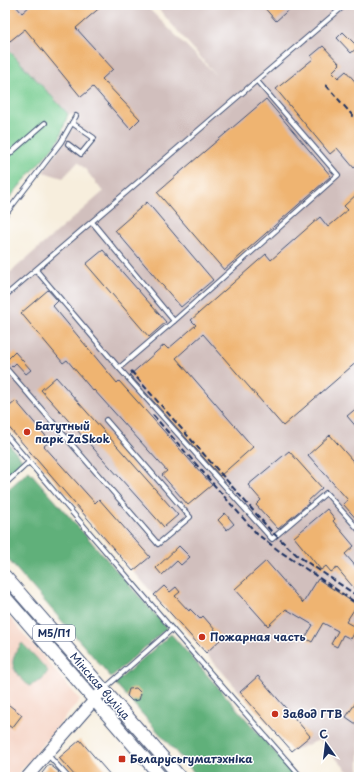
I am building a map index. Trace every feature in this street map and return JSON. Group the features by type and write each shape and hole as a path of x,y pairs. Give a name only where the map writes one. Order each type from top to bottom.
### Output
{"main road":[{"name":"Мінская вуліца","path":"5,576 180,777"},
{"name":"Мінская вуліца","path":"5,596 162,777"},
{"path":"27,777 103,690"}],"lane":[{"path":"5,296 345,5"},
{"path":"119,368 338,175 257,81"},
{"path":"5,215 61,142 76,116"},
{"path":"5,158 45,123"},
{"path":"68,144 81,154 94,138 72,123"},
{"path":"92,222 174,320"},
{"path":"36,270 119,368 272,538 326,493 359,530"},
{"path":"5,367 158,544 190,516 106,420"},
{"path":"5,434 300,777"},
{"path":"5,484 29,462"},
{"path":"103,690 110,682 172,629"},
{"path":"47,754 68,777"}],"shaded area":[{"path":"5,5 145,5 216,75 155,5 359,5 359,777 353,777 319,740 292,751 5,423 5,277 103,192 78,162 63,178 43,172 80,118 68,114 5,46"},
{"path":"5,612 80,700 15,777 5,777"}],"green space":[{"path":"5,46 68,114 59,140 5,203"},
{"path":"5,440 24,462 5,478"},
{"path":"29,471 167,628 111,677 5,556 5,492"},
{"path":"171,634 297,777 198,777 115,683"},
{"path":"22,643 48,671 42,680 29,686 20,677 13,666 16,652"}],"building":[{"path":"5,5 15,5 22,13 31,5 103,5 76,28 113,69 102,79 140,119 130,129 93,87 81,97 25,29 10,41 5,36"},
{"path":"262,5 294,5 276,21"},
{"path":"343,32 358,47 351,53 337,38"},
{"path":"323,46 340,64 332,72 338,78 346,71 359,86 359,164 354,168 337,148 330,154 276,89 313,59 311,56"},
{"path":"266,99 331,176 224,270 157,192"},
{"path":"359,192 359,360 283,426 203,334 176,358 253,447 220,476 130,375 164,345 168,349 196,325 191,320 266,254 271,260 320,217 328,227 348,210 344,206"},
{"path":"147,202 213,280 181,307 115,230"},
{"path":"103,250 166,322 149,337 86,264"},
{"path":"48,290 58,301 53,306 117,383 119,381 212,485 188,505 162,475 167,471 94,390 93,391 67,360 63,363 21,313"},
{"path":"15,352 31,370 26,374 16,363 12,367 6,361"},
{"path":"56,377 178,515 164,527 41,390"},
{"path":"16,401 50,441 44,446 95,503 99,499 150,557 133,571 5,423 5,410"},
{"path":"359,406 359,430 347,416"},
{"path":"330,435 359,468 359,522 343,504 348,500 308,455"},
{"path":"289,451 322,488 307,502 309,503 278,529 256,505 261,500 248,485"},
{"path":"327,509 335,519 333,521 354,546 345,554 359,570 359,594 337,568 331,572 326,566 321,570 294,537"},
{"path":"225,513 234,524 227,530 218,520"},
{"path":"179,546 190,557 181,565 177,561 162,575 156,568"},
{"path":"266,561 303,603 318,579 357,605 346,622 357,628 351,639 343,635 337,647 331,644 338,631 323,623 312,642 305,638 313,625 286,609 268,626 235,589"},
{"path":"164,586 170,592 176,587 180,592 175,596 189,611 190,609 200,619 203,616 222,638 206,653 154,595"},
{"name":"Завод ГТВ","path":"258,676 310,736 292,751 240,692"},
{"path":"136,688 141,693 139,700 132,701 127,696 129,689"},
{"path":"359,698 359,726 346,717"},
{"path":"5,702 22,715 12,728 5,723 7,718 5,717"},
{"path":"80,740 112,777 76,777 59,758"},
{"path":"49,764 59,772 55,777 39,777"}],"railway":[{"path":"326,85 359,123"},
{"path":"131,371 271,531 298,556 359,597"},
{"path":"153,415 257,534 359,605"}],"place":[{"name":"Батутный парк ZaSkok","path":"27,432"},
{"name":"Пожарная часть","path":"202,637"},
{"name":"Завод ГТВ","path":"275,714"},
{"name":"Беларусьгуматэхніка","path":"122,759"}]}
